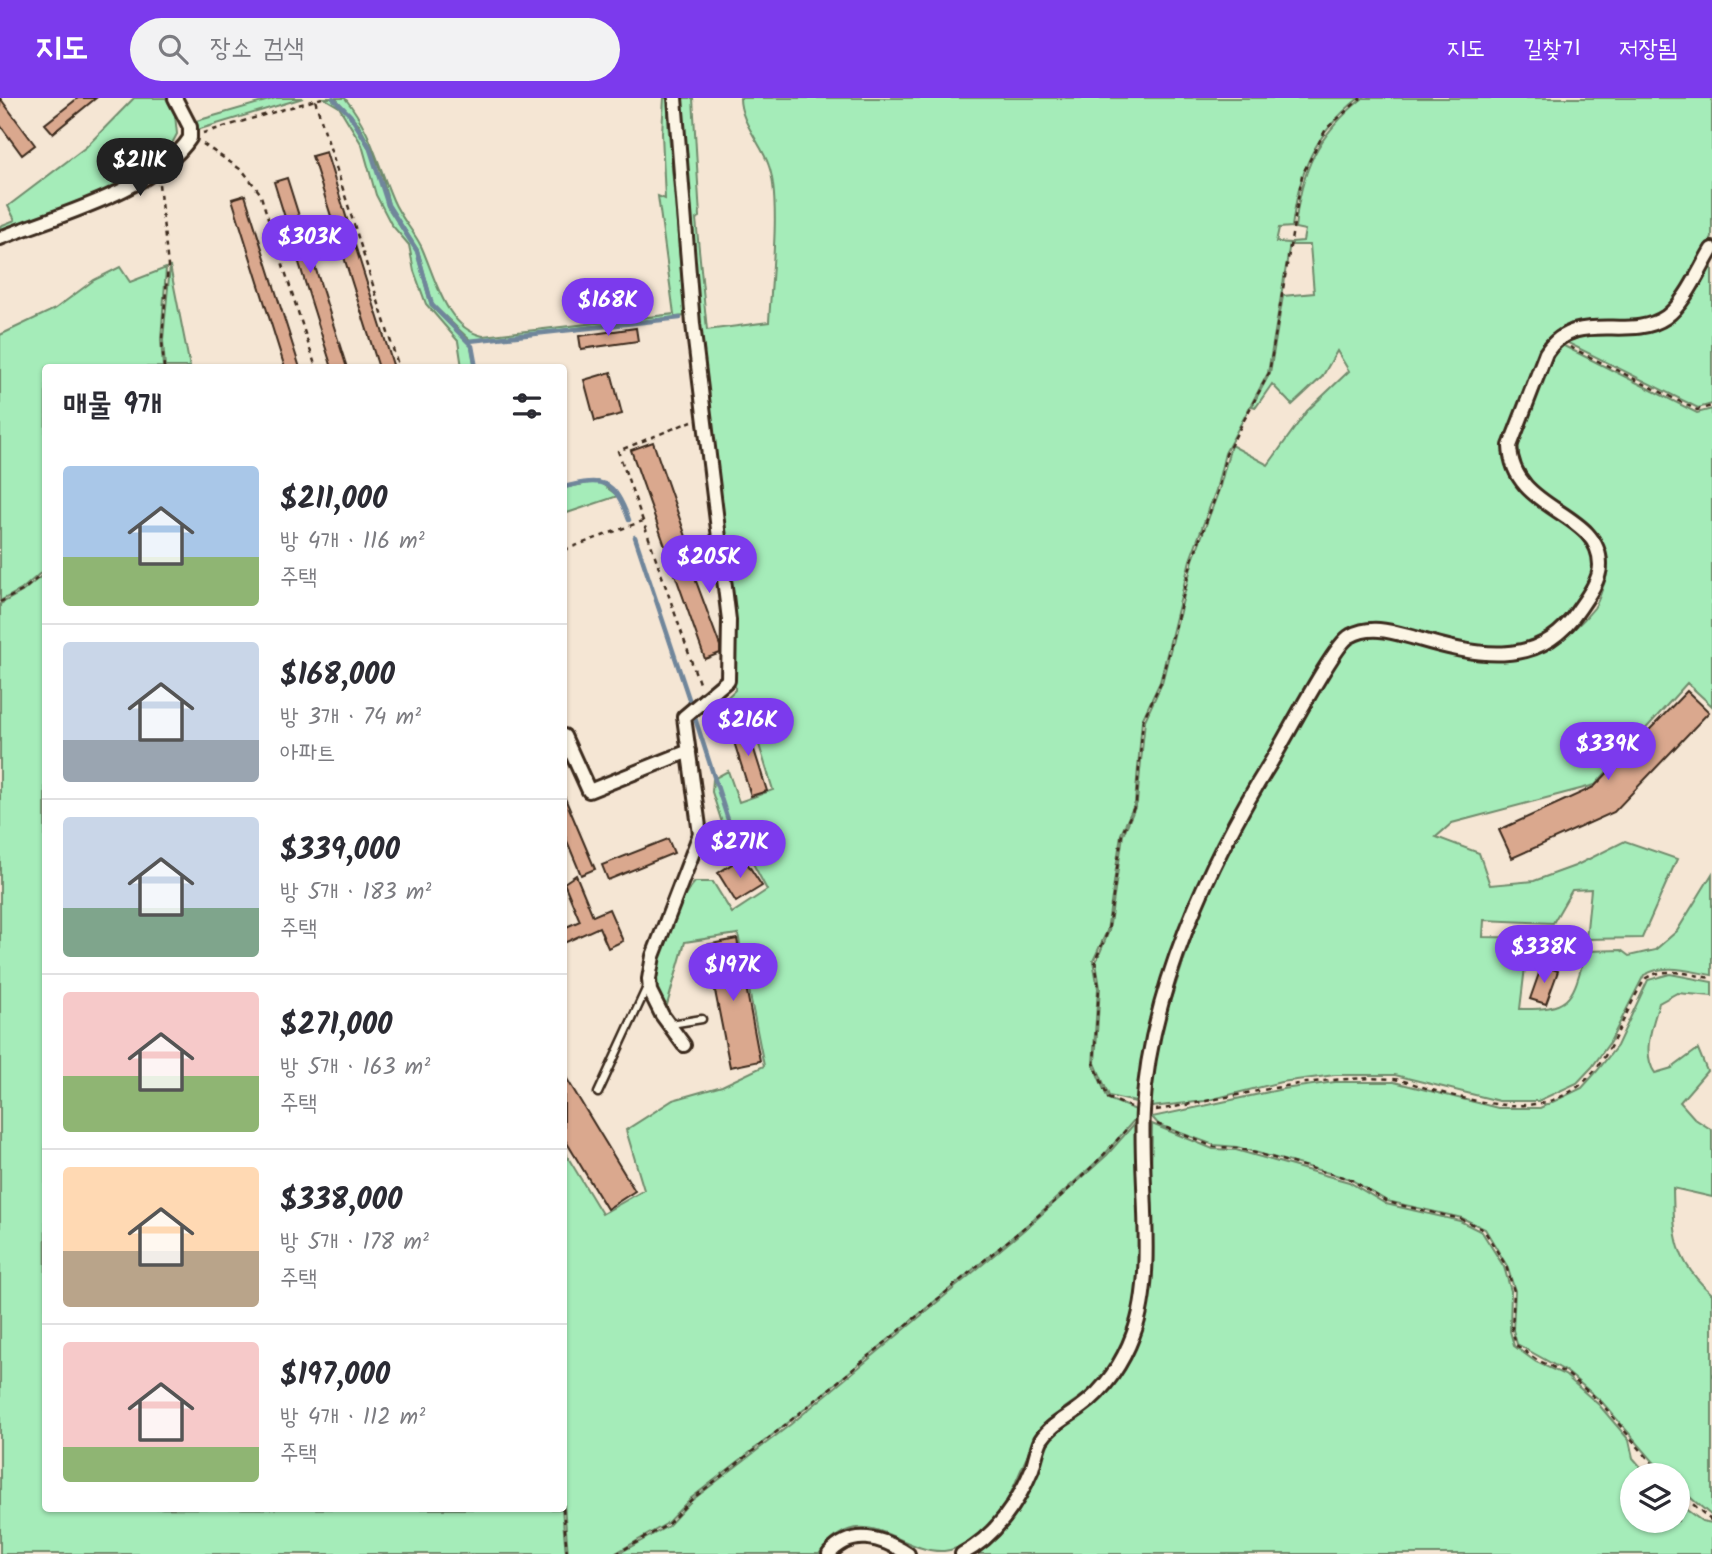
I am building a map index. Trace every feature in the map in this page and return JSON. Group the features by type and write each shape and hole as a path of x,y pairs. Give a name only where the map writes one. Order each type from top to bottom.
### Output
{"street":[{"path":"0,238 117,191 157,170 190,138 190,127 175,98"},
{"path":"675,98 693,324 729,620 728,680 684,717 699,834 653,956 649,982 669,1024 684,1045"},
{"path":"962,1554 975,1547 1007,1513 1031,1470 1041,1441 1049,1431 1104,1387 1133,1337 1144,1284 1143,1112 1155,1020 1201,895 1248,799 1342,641 1364,631 1382,629 1455,651 1516,655 1534,650 1564,630 1595,582 1600,562 1596,545 1586,533 1518,481 1511,460 1510,446 1546,353 1554,340 1561,335 1587,328 1641,326 1667,316 1712,250"},
{"path":"567,743 589,791 689,751"},
{"path":"829,1554 845,1539 858,1537 884,1541 908,1554"}],"lane":[{"path":"598,1093 649,982"},
{"path":"669,1024 702,1019"}],"path":[{"path":"190,138 322,98"},
{"path":"1361,98 1326,129 1302,175 1269,373 1226,454 1218,490 1192,560 1161,682 1143,720 1136,803 1122,834 1108,931 1095,961 1099,988 1094,1063 1108,1098 1143,1112 1159,1126 1214,1147 1237,1148 1350,1180 1387,1202 1461,1219 1484,1230 1506,1266 1514,1291 1512,1330 1516,1345 1537,1360 1566,1373 1601,1403 1652,1463"},
{"path":"315,100 398,364"},
{"path":"190,138 243,171 260,193 315,364"},
{"path":"157,170 168,266 162,340 164,364"},
{"path":"1554,340 1601,360 1697,410 1712,406"},
{"path":"704,416 618,451 705,699"},
{"path":"567,549 643,521"},
{"path":"0,602 22,591 42,574"},
{"path":"616,1554 667,1525 691,1500 790,1423 1030,1223 1106,1154 1143,1112 1205,1104 1282,1085 1335,1079 1395,1079 1499,1104 1539,1105 1580,1086 1614,1044 1646,978 1655,972 1670,971 1712,978"},
{"path":"1690,1502 1712,1521"},
{"path":"563,1512 567,1554"}],"green space":[{"path":"134,98 166,98 175,115 177,134 167,153 147,172 0,235 0,226 15,220 8,206 86,147"},
{"path":"276,98 303,98 197,130 193,122"},
{"path":"324,98 331,98 350,115 379,172 387,206 416,251 431,306 471,346 474,364 462,364 458,341 426,304 414,271 409,245 391,224 376,195 362,145 339,107"},
{"path":"335,98 345,98 362,123 396,206 421,246 450,312 470,331 483,336 674,314 658,196 665,199 662,133 664,98 669,98 668,122 685,316 470,340 433,305 418,250 389,205 381,171 370,146 358,123"},
{"path":"681,98 693,98 700,217 696,219 707,330 769,322 774,242 773,181 766,158 747,124 740,98 1359,98 1343,112 1320,140 1304,171 1292,227 1279,228 1276,242 1290,243 1268,373 1225,453 1216,490 1190,560 1160,682 1142,720 1135,803 1121,834 1107,931 1093,961 1098,988 1093,1064 1108,1099 1141,1112 1105,1154 1029,1223 789,1422 690,1499 666,1524 614,1554 568,1554 565,1512 567,1512 567,1156 602,1214 644,1190 626,1130 673,1100 722,1086 764,1066 738,934 685,942 665,1012 652,976 663,938 695,882 713,882 732,913 767,890 740,839 726,835 712,792 713,779 728,771 739,802 773,790 751,719 753,713 722,725 715,709 735,690 736,637 732,581 700,331"},
{"path":"1363,98 1712,98 1712,238 1668,311 1658,317 1639,321 1571,323 1549,337 1539,353 1507,447 1508,468 1516,482 1591,547 1595,562 1591,583 1556,632 1513,649 1456,645 1383,624 1364,624 1337,639 1187,925 1140,1103 1109,1096 1095,1063 1100,988 1096,962 1109,931 1123,835 1137,803 1145,720 1162,683 1193,560 1219,490 1231,445 1268,465 1307,411 1349,371 1337,351 1322,377 1292,405 1272,384 1256,407 1252,406 1270,373 1283,296 1314,293 1310,245 1292,245 1292,242 1303,241 1305,230 1295,228 1307,171 1323,140"},
{"path":"1712,261 1712,404 1698,408 1566,342 1592,333 1655,326"},
{"path":"170,266 189,364 165,364 163,340"},
{"path":"120,267 130,282 166,268 161,340 163,364 42,364 42,572 21,590 0,601 0,335 55,309 94,280"},
{"path":"1562,345 1697,413 1712,409 1712,706 1687,683 1595,785 1452,823 1436,837 1479,853 1490,885 1534,881 1575,866 1625,841 1677,859 1642,938 1586,939 1591,889 1572,890 1553,923 1484,920 1483,937 1556,938 1549,959 1526,959 1520,1009 1551,1007 1568,998 1586,951 1621,950 1629,956 1655,950 1677,931 1712,874 1712,975 1660,969 1644,975 1610,1042 1592,1067 1577,1083 1538,1101 1499,1101 1395,1075 1335,1075 1281,1082 1205,1101 1151,1107 1156,1044 1203,903 1231,840 1342,649 1355,638 1374,634 1460,655 1508,659 1530,655 1552,646 1573,630 1596,605 1608,563 1604,546 1578,519 1530,482 1519,459 1522,434 1544,371 1551,356"},
{"path":"598,481 618,496 567,513 567,487"},
{"path":"42,575 42,1512 562,1512 566,1554 0,1554 0,604 22,592"},
{"path":"1670,974 1712,982 1712,996 1677,993 1659,1003 1651,1029 1649,1057 1655,1073 1672,1068 1698,1049 1707,1071 1680,1102 1695,1119 1712,1130 1712,1197 1673,1188 1676,1234 1683,1258 1699,1282 1712,1294 1712,1516 1690,1497 1690,1463 1655,1463 1602,1402 1567,1372 1517,1344 1513,1330 1515,1291 1507,1266 1485,1229 1462,1218 1387,1201 1350,1179 1237,1147 1214,1145 1159,1125 1152,1117 1283,1089 1335,1082 1394,1082 1498,1108 1540,1108 1582,1088 1597,1071 1617,1046 1648,980"},
{"path":"1141,1116 1141,1250 1132,1316 1121,1347 1098,1382 1054,1417 1039,1434 1005,1505 981,1535 965,1545 944,1551 928,1550 866,1528 851,1529 835,1537 819,1554 618,1554 668,1526 691,1501 791,1424 1031,1224 1107,1155"},
{"path":"1152,1124 1213,1149 1236,1150 1349,1182 1386,1204 1460,1221 1482,1232 1504,1267 1511,1291 1510,1331 1514,1346 1536,1362 1565,1375 1599,1405 1629,1440 1633,1458 1637,1463 1620,1463 1620,1533 1690,1533 1690,1512 1702,1521 1712,1523 1712,1554 973,1554 992,1537 1052,1434 1109,1389 1137,1344 1149,1304"}],"building":[{"path":"0,98 35,145 22,155 0,125"},
{"path":"78,98 96,98 53,133 45,124"},
{"path":"326,152 393,364 378,364 312,156"},
{"path":"287,178 346,364 331,364 274,182"},
{"path":"245,195 299,364 284,364 232,199"},
{"path":"636,328 638,341 581,349 579,336"},
{"path":"611,372 622,414 595,421 584,380"},
{"path":"653,442 698,571 693,573 720,646 720,653 705,659 631,450"},
{"path":"1687,691 1709,712 1614,812 1512,858 1499,830 1594,787"},
{"path":"745,721 767,791 751,796 729,726"},
{"path":"567,803 595,869 581,875 567,841"},
{"path":"668,839 674,853 608,880 602,865"},
{"path":"743,857 762,886 736,902 718,873"},
{"path":"576,875 593,916 609,909 623,941 608,948 599,927 567,942 567,927 580,921 567,890 567,881"},
{"path":"737,939 760,1061 730,1067 706,945"},
{"path":"1542,965 1558,971 1546,1004 1530,999"},
{"path":"567,1079 635,1191 607,1209 567,1143"}],"waterway":[{"path":"333,98 350,115 369,146 388,205 417,251 432,305 472,346 475,364"},
{"path":"469,341 680,318"},
{"path":"567,486 588,482 606,484 618,496 629,520"},
{"path":"635,537 690,702"},
{"path":"694,715 731,829"}]}
